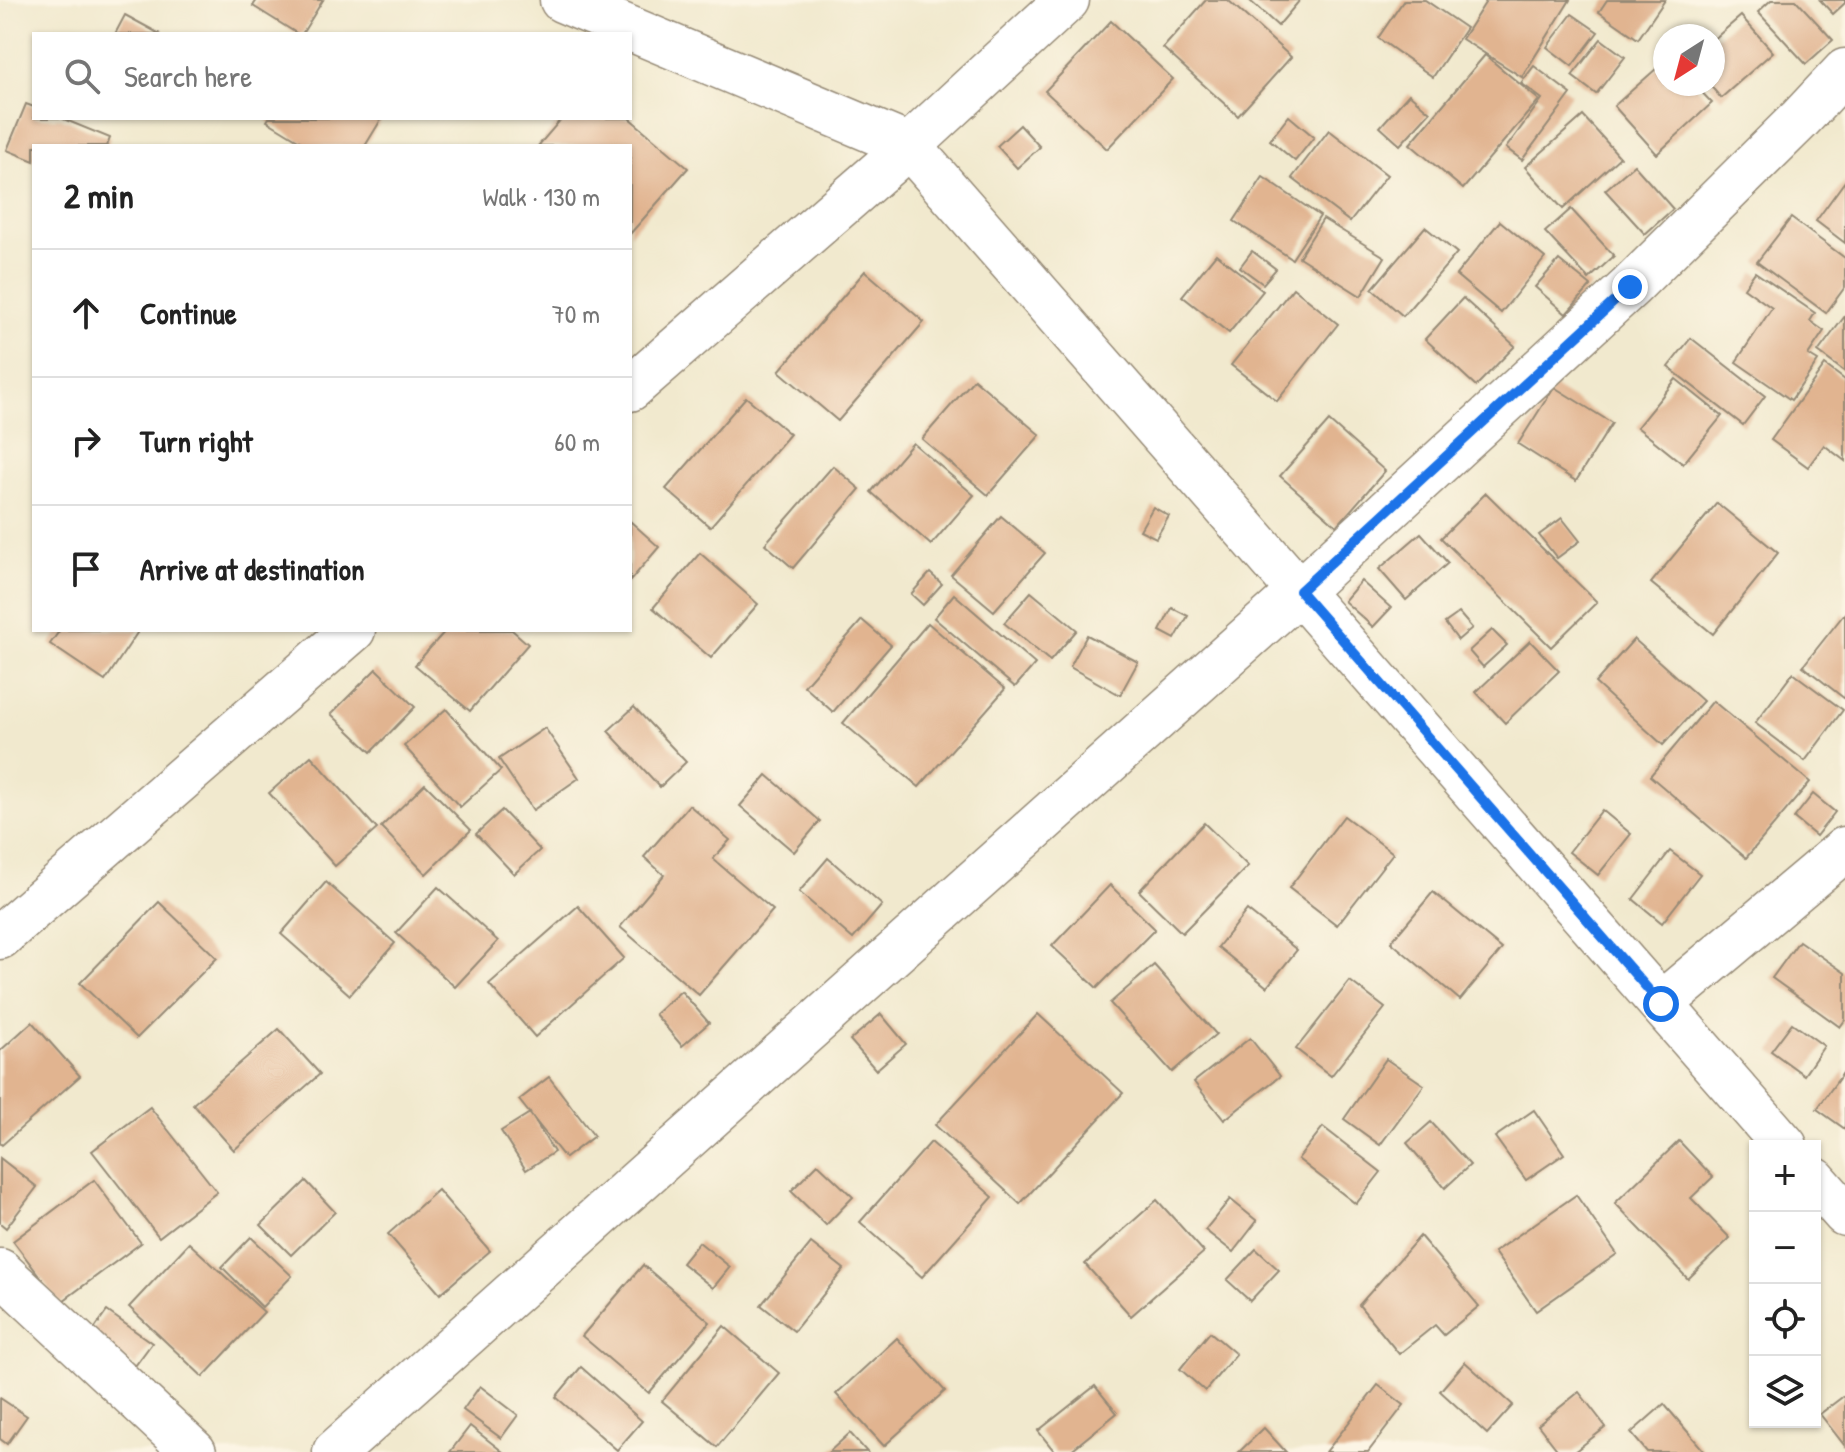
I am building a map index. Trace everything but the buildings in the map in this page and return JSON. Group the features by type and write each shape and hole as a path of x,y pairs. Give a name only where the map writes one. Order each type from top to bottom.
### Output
{"street":[{"path":"562,0 909,146 1780,1140"},
{"path":"632,387 909,146 1067,0"},
{"path":"335,1452 1300,591 1630,287 1845,71"},
{"path":"0,937 351,632"},
{"path":"1661,1004 1845,849"},
{"path":"1821,1187 1845,1214"},
{"path":"0,1271 194,1452"}],"route":[{"path":"1630,287 1300,591 1661,1004"}]}
